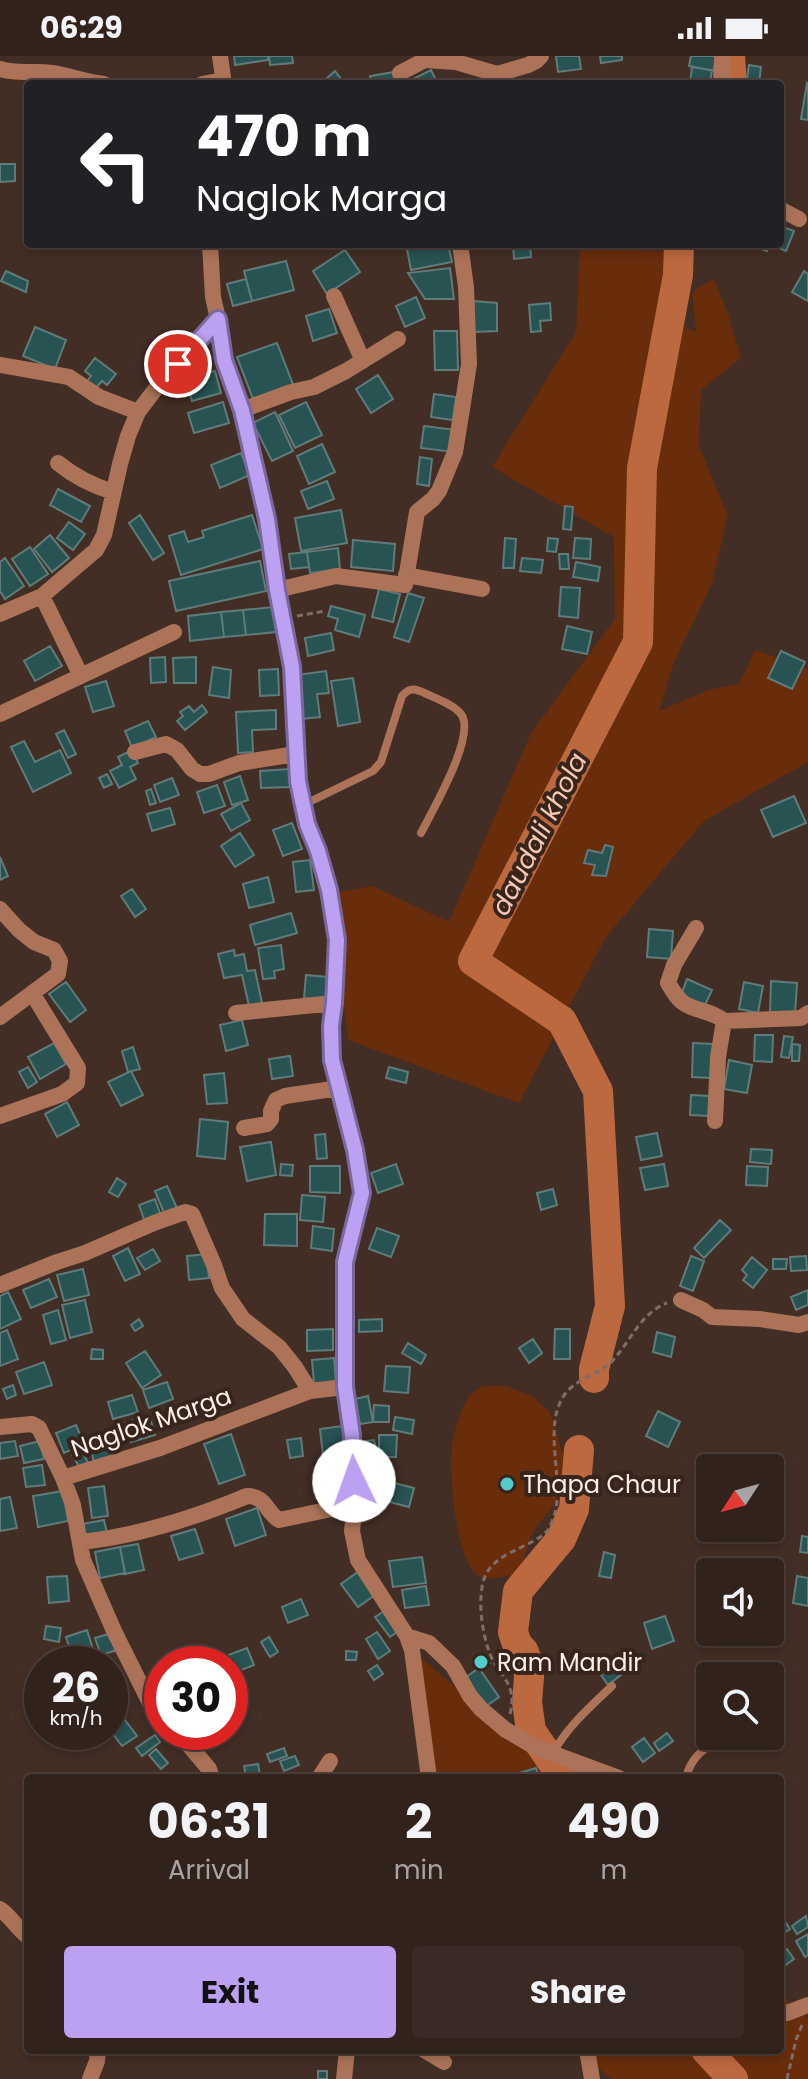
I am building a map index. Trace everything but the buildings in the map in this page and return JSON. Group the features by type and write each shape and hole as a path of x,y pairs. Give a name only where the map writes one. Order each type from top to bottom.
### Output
{"street":[{"path":"402,80 400,73 425,60 456,62 497,74 528,65 541,56"},
{"path":"721,80 722,56"},
{"path":"218,58 223,80"},
{"path":"0,69 14,73 49,72 81,80"},
{"path":"784,211 799,219"},
{"path":"210,248 213,297 224,360 242,410 267,519 292,667 302,805 329,890 337,940 331,1026 332,1060 355,1150 362,1193 345,1262 345,1387 352,1435 355,1504 352,1531 358,1560 407,1636 412,1650 428,1774"},
{"path":"277,590 336,576 405,585 417,512 439,491 455,452 469,364 466,287 461,248"},
{"path":"334,296 363,361"},
{"path":"0,614 42,596 96,550 104,535 128,436 138,412 164,378 218,319"},
{"path":"242,410 314,387 398,339"},
{"path":"0,365 69,377 99,397 138,412"},
{"path":"58,463 89,485 113,492"},
{"path":"406,575 482,589"},
{"path":"42,596 81,676"},
{"path":"0,714 174,632"},
{"path":"135,752 166,744 177,750 200,774 209,774 239,763 296,754"},
{"path":"0,909 34,942 54,950 60,961 58,974 0,1017"},
{"path":"696,928 674,965 668,983 686,1005 719,1016 724,1021 801,1018 808,1013"},
{"path":"0,1116 62,1094 77,1083 78,1068 32,993"},
{"path":"236,1013 334,1003"},
{"path":"715,1121 718,1057 724,1021"},
{"path":"244,1128 267,1124 276,1100 285,1096 339,1088"},
{"path":"0,1285 154,1223 185,1212 192,1214 222,1288 243,1319 279,1347 310,1391"},
{"path":"681,1300 712,1317 760,1319 799,1325 808,1322"},
{"name":"Naglok Marga","path":"0,1427 32,1424 39,1428 63,1478 160,1448 310,1391 345,1387"},
{"path":"63,1478 73,1505 83,1560 144,1691"},
{"path":"81,1542 113,1539 172,1523 247,1496 262,1500 273,1517 279,1520 355,1504"},
{"path":"407,1636 429,1643 453,1666 481,1709 506,1730 545,1750 608,1774"},
{"path":"193,1750 211,1774"},
{"path":"322,1774 330,1761"},
{"path":"0,1909 24,1934"},
{"path":"784,2013 807,2009"},
{"path":"90,2079 98,2054"},
{"path":"344,2079 347,2054"},
{"path":"431,2054 444,2062"},
{"path":"588,2054 592,2079"}],"lane":[{"path":"302,805 373,771 381,762 402,696 407,690 415,689 453,707 462,715 465,726 462,747 421,833"},
{"path":"545,1750 612,1686"},
{"path":"687,1774 702,1750"}],"path":[{"path":"284,624 297,616 326,611"},
{"path":"506,1730 512,1708 511,1691 490,1656 481,1623 483,1581 500,1559 548,1530 554,1516 558,1484 554,1429 565,1394 591,1373 599,1372 611,1363 648,1315 658,1307 681,1300"},
{"path":"787,2079 807,2009"}],"shaded area":[{"path":"580,248 670,252 664,317 696,332 692,292 714,279 741,358 701,390 699,446 728,516 711,586 674,662 659,711 709,690 740,683 755,650 808,669 808,762 704,821 606,937 519,1103 348,1040 331,893 372,886 449,922 531,733 615,619 614,537 492,467 576,332"},
{"name":"Thapa Chaur","path":"483,1386 506,1386 532,1396 550,1412 564,1458 560,1491 554,1505 530,1538 522,1564 515,1574 492,1579 479,1576 470,1567 464,1552 458,1533 451,1470 453,1439 462,1411 469,1396"},
{"path":"412,1650 506,1730 552,1774 426,1774"},
{"path":"784,1997 808,2020 808,2079 612,2079 585,2054 784,2054"}],"waterway":[{"name":"daudali khola","path":"730,56 732,80"},
{"name":"daudali khola","path":"594,1378 610,1306 598,1091 562,1021 473,961 638,642 642,468 678,275 679,248"},
{"name":"daudali khola","path":"564,1774 531,1731 527,1702 528,1664 513,1632 518,1591 561,1539 574,1509 579,1450"},
{"name":"daudali khola","path":"710,2054 733,2079"}],"place":[{"name":"Thapa Chaur","path":"507,1484"},
{"name":"Ram Mandir","path":"481,1662"}],"route":[{"path":"178,364 218,319 224,360 242,410 267,519 292,667 298,781 307,824 329,890 337,940 331,1026 332,1060 355,1150 362,1193 345,1262 345,1387 354,1481"}]}
